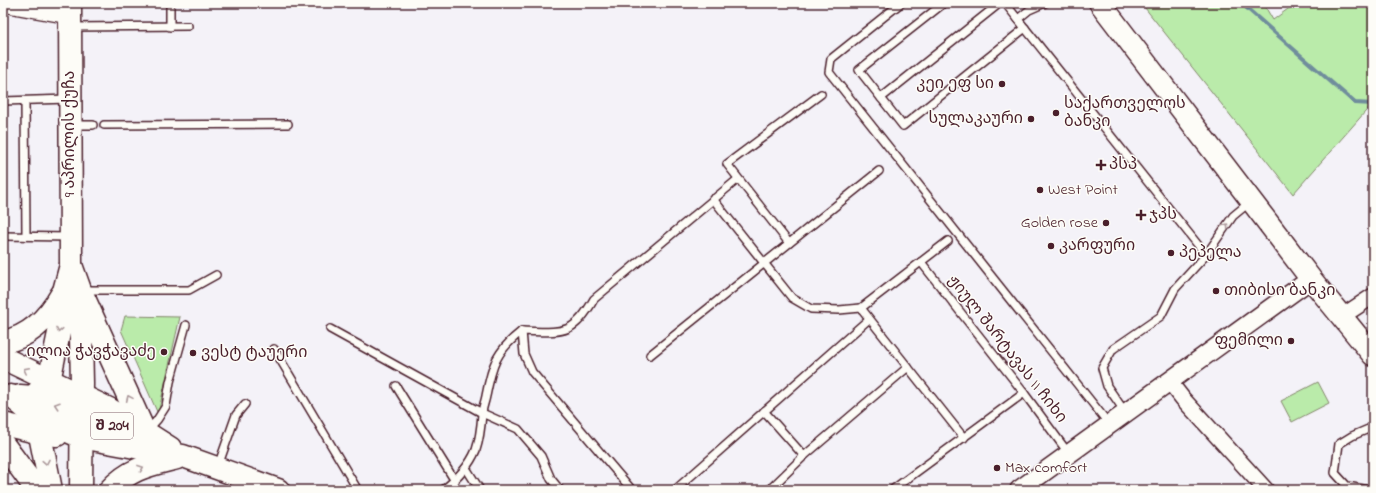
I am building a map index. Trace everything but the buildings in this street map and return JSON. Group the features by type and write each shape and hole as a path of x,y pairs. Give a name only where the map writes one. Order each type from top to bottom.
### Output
{"main road":[{"path":"1100,3 1311,279 1373,355"},
{"name":"9 აპრილის ქუჩა","path":"70,15 72,290"},
{"path":"3,342 26,333 42,321 72,290"},
{"path":"36,488 36,416 49,381 51,365 60,328 72,290"},
{"path":"72,290 81,405"},
{"path":"72,290 145,433"},
{"path":"3,358 49,381 81,405 109,409 183,456"},
{"name":"შ 204","path":"7,394 36,416 81,437"},
{"name":"შ 204","path":"36,416 81,405 81,490"},
{"path":"3,424 36,416"},
{"path":"81,437 183,456 278,490"},
{"path":"3,444 36,488"},
{"path":"110,490 126,475 140,467 183,456"}],"street":[{"path":"3,4 70,15"},
{"path":"1018,490 1311,279"},
{"path":"1341,317 1373,296"},
{"path":"1169,381 1183,399 1266,490"}],"lane":[{"path":"170,3 170,27"},
{"path":"901,3 831,59 830,72 1110,424"},
{"path":"944,3 859,70 903,126 1025,28"},
{"path":"881,98 1000,3"},
{"path":"1005,3 1206,255"},
{"path":"1018,19 1029,10 1034,3"},
{"path":"1029,10 1045,3"},
{"path":"70,15 170,27 188,26"},
{"path":"789,244 726,164 821,94"},
{"path":"3,101 70,99"},
{"path":"25,101 26,236"},
{"path":"104,125 288,124"},
{"path":"70,125 93,125"},
{"path":"650,355 879,171"},
{"path":"443,490 455,481 466,468 478,443 482,427 482,413 489,376 506,344 522,331 548,332 568,329 576,325 586,314 594,299 738,179"},
{"path":"713,199 792,298 811,309 839,310 861,308 948,241"},
{"path":"1126,412 1107,386 1102,368 1113,349 1161,316 1175,289 1206,255 1233,216 1252,201"},
{"path":"3,236 71,237"},
{"name":"ჟიულ შარტავას II ჩიხი","path":"921,262 1024,393 1069,454"},
{"path":"72,290 189,290 216,275"},
{"path":"861,308 964,438"},
{"path":"674,490 869,319"},
{"path":"145,433 158,420 166,406 170,382 186,325"},
{"path":"330,329 482,413 518,429 541,456 551,479 560,490"},
{"path":"522,331 524,354 532,372 632,490"},
{"path":"274,349 356,487 355,490"},
{"path":"769,490 804,456 908,367"},
{"path":"396,386 455,481"},
{"path":"892,490 1024,393"},
{"path":"217,468 228,443 236,415 245,404"},
{"path":"764,411 804,456"},
{"path":"1369,490 1346,486 1335,473 1340,444 1352,436 1373,427"},
{"path":"466,468 480,490"}],"green space":[{"path":"1141,3 1263,3 1273,20 1296,3 1373,3 1373,103 1293,194"},
{"path":"125,316 180,317 158,414 121,330"},
{"path":"1318,382 1329,403 1292,422 1281,401"}],"waterway":[{"path":"1241,3 1355,103 1373,104"}],"place":[{"name":"კეი ეფ სი","path":"1002,84"},
{"name":"საქართველოს ბანკი","path":"1056,113"},
{"name":"სულაკაური","path":"1031,119"},
{"name":"პსპ","path":"1101,165"},
{"name":"West Point","path":"1040,190"},
{"name":"ჯპს","path":"1141,215"},
{"name":"Golden rose","path":"1106,223"},
{"name":"კარფური","path":"1051,246"},
{"name":"პეპელა","path":"1171,253"},
{"name":"თიბისი ბანკი","path":"1216,291"},
{"name":"ფემილი","path":"1291,341"},
{"name":"ილია ჭავჭავაძე","path":"164,352"},
{"name":"ვესტ ტაუერი","path":"193,353"},
{"name":"Max comfort","path":"997,468"}]}
